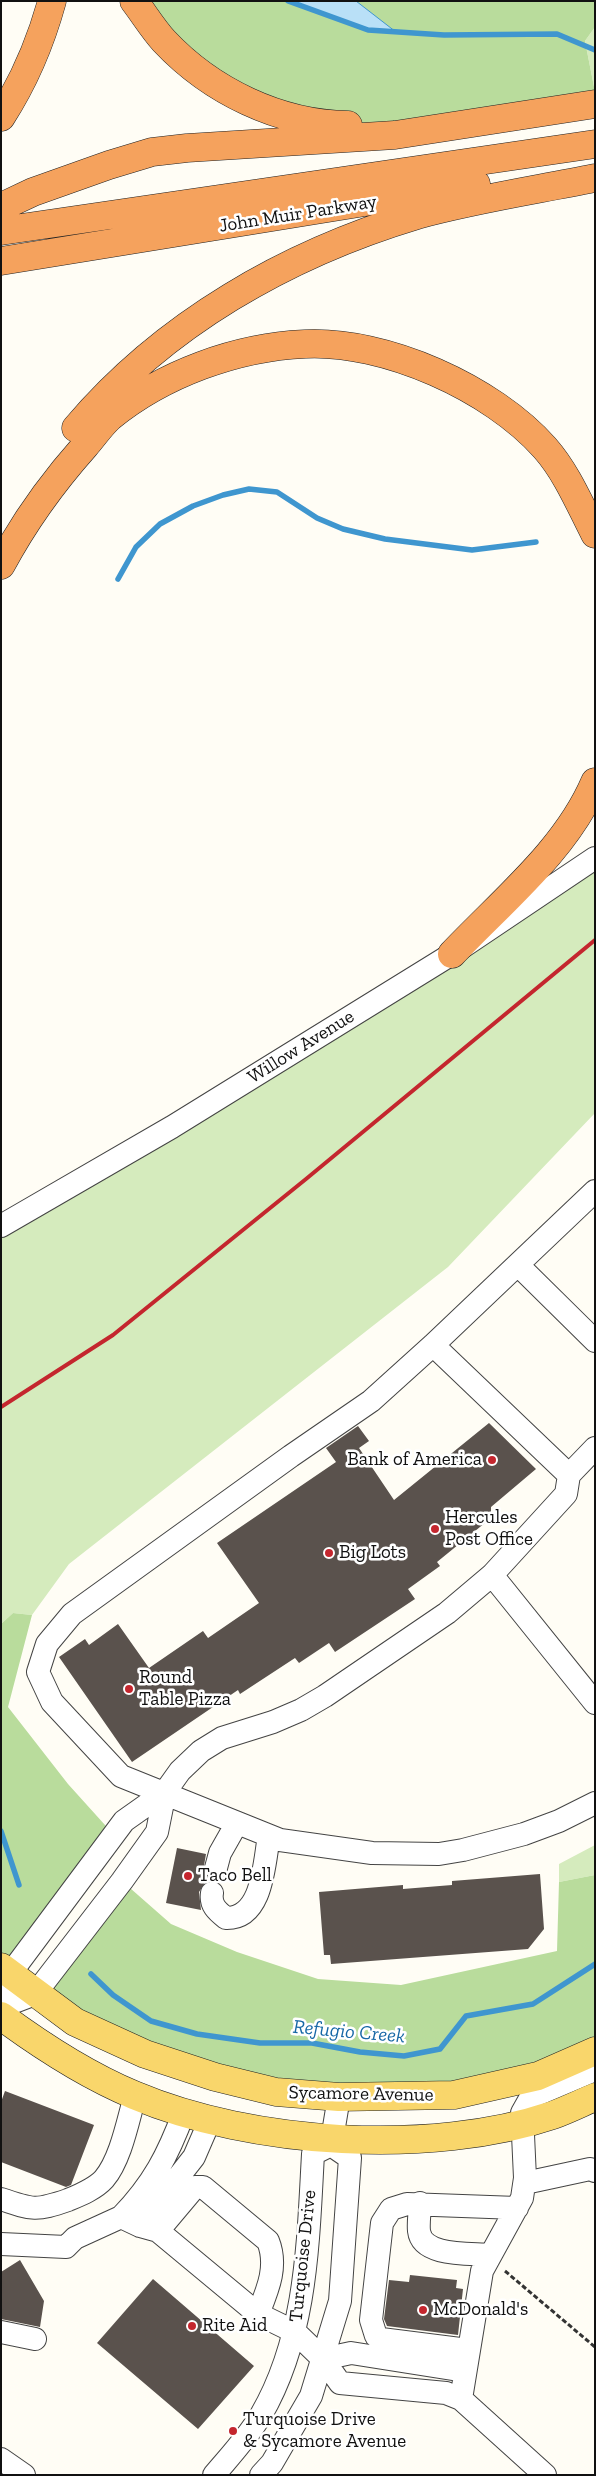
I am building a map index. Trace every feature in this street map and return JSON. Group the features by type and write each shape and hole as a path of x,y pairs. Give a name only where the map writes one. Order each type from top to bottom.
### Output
{"highway":[{"path":"1,117 11,102 46,21 52,1"},
{"path":"134,1 164,41 201,74 245,102 327,125 459,125"},
{"path":"1,208 33,192 152,152 395,135 595,104"},
{"name":"John Muir Parkway","path":"1,231 595,144"},
{"path":"1,530 33,479 89,412 154,351 187,325 225,300 298,261 379,228 461,204 595,178"},
{"name":"John Muir Parkway","path":"1,262 508,180 595,178"},
{"path":"1,565 13,543 58,476 109,418 151,388 206,364 264,349 306,344 346,346 417,363 471,389 507,413 545,448 567,480 595,534"},
{"path":"452,954 528,876 570,829 595,782"}],"main road":[{"name":"Sycamore Avenue","path":"4,1978 35,1994 75,2022 145,2054 215,2077 276,2092 339,2097 454,2094 538,2076 595,2051"},
{"path":"1,2016 52,2052 93,2076 135,2096 210,2120 332,2142 418,2140 493,2130 553,2115 595,2097"}],"street":[{"name":"Willow Avenue","path":"1,1226 172,1126 452,954 595,858"},
{"path":"595,1191 433,1345 371,1401 291,1456 72,1614 47,1644 38,1672 52,1702 121,1776 165,1792 269,1836 303,1844 372,1853 439,1854 463,1850 524,1834 559,1821 595,1803"},
{"path":"518,1265 595,1341"},
{"path":"433,1345 569,1475"},
{"path":"4,1978 124,1821 165,1792 180,1771 201,1751 222,1738 274,1722 325,1696 447,1613 492,1575 566,1494 569,1475 595,1448"},
{"path":"492,1575 595,1703"},
{"path":"1,2008 35,1994 157,1832 165,1792"},
{"path":"216,1868 220,1853 237,1823"},
{"path":"212,1893 211,1900 214,1908 226,1918 240,1917 248,1910 259,1888 269,1836"},
{"path":"460,2399 466,2360 487,2260 517,2208 525,2183 522,2113 531,2097 595,2070"},
{"path":"1,2199 24,2207 42,2209 82,2195 96,2186 104,2179 112,2165 135,2096"},
{"path":"332,2142 339,2097"},
{"path":"553,2115 595,2106"},
{"path":"140,2225 140,2197 160,2168 172,2145 184,2112"},
{"path":"140,2225 194,2157 210,2120"},
{"name":"Turquoise Drive","path":"214,2475 260,2417 276,2386 295,2332 303,2289 313,2154 332,2142 350,2158 340,2301 308,2401 272,2463 261,2475"},
{"path":"525,2183 590,2169 595,2171"},
{"path":"1,2244 66,2246 75,2238 140,2225 195,2187 203,2187 268,2241 273,2254 273,2266 269,2286 258,2314"},
{"path":"466,2360 381,2339 376,2336 371,2320 382,2223 391,2209 414,2204 517,2208"},
{"path":"414,2204 419,2231 428,2246 440,2251 487,2260"},
{"path":"140,2225 258,2314 295,2332 323,2359 340,2382 446,2393 460,2399 545,2475"},
{"path":"1,2332 35,2339"},
{"path":"323,2359 351,2353 466,2360"},
{"path":"1,2459 24,2475"}],"path":[{"path":"487,2260 500,2272 506,2271 595,2347"}],"green space":[{"path":"134,1 595,1 595,27 585,41 595,92 459,125 327,125 245,102"},
{"path":"595,27 595,92 585,41"},
{"path":"595,858 595,1113 448,1267 69,1564 32,1615 13,1613 1,1624 1,1226"},
{"path":"13,1613 32,1615 8,1707 68,1784 114,1835 1,1967 1,1624"},
{"path":"595,1845 595,1875 559,1882 559,1864"},
{"path":"595,1875 595,2051 454,2095 215,2077 35,1994 122,1881 171,1924 237,1952 318,1979 401,1985 557,1951 559,1882"}],"water":[{"path":"288,1 356,1 396,32 368,30"}],"building":[{"path":"489,1423 536,1469 491,1507 491,1518 437,1562 440,1566 408,1589 415,1599 335,1652 329,1643 299,1663 295,1658 240,1694 238,1690 132,1762 59,1657 85,1639 89,1645 118,1624 149,1668 203,1631 208,1638 259,1603 217,1543 336,1462 326,1448 358,1426 369,1441 359,1448 394,1500"},
{"path":"177,1848 206,1854 203,1871 208,1878 199,1892 201,1910 166,1903"},
{"path":"540,1874 544,1929 528,1949 331,1964 330,1955 324,1955 319,1892 403,1885 403,1889 452,1885 452,1881"},
{"path":"5,2091 94,2125 71,2185 66,2187 1,2162 1,2102"},
{"path":"20,2260 44,2301 40,2327 1,2319 1,2272"},
{"name":"McDonald's","path":"410,2275 457,2280 456,2288 463,2289 458,2335 387,2326 384,2319 389,2280 409,2282"},
{"path":"153,2279 254,2366 198,2429 97,2343"}],"waterway":[{"path":"288,1 368,30 444,35 557,34 595,50"},
{"path":"118,579 136,547 160,524 193,506 223,495 249,489 277,492 317,518 343,529 385,539 472,550 536,542"},
{"name":"Refugio Creek","path":"1,1831 19,1885"},
{"name":"Refugio Creek","path":"91,1974 113,1995 151,2021 197,2034 260,2043 312,2043 360,2052 404,2056 440,2049 466,2016 533,2004 595,1964"}],"railway":[{"path":"1,1407 113,1335 306,1179 595,940"}],"place":[{"name":"Bank of America","path":"492,1460"},
{"name":"Hercules Post Office","path":"435,1529"},
{"name":"Big Lots","path":"329,1553"},
{"name":"Round Table Pizza","path":"129,1689"},
{"name":"Taco Bell","path":"188,1876"},
{"name":"McDonald's","path":"423,2310"},
{"name":"Rite Aid","path":"192,2326"},
{"name":"Turquoise Drive & Sycamore Avenue","path":"233,2431"}]}
